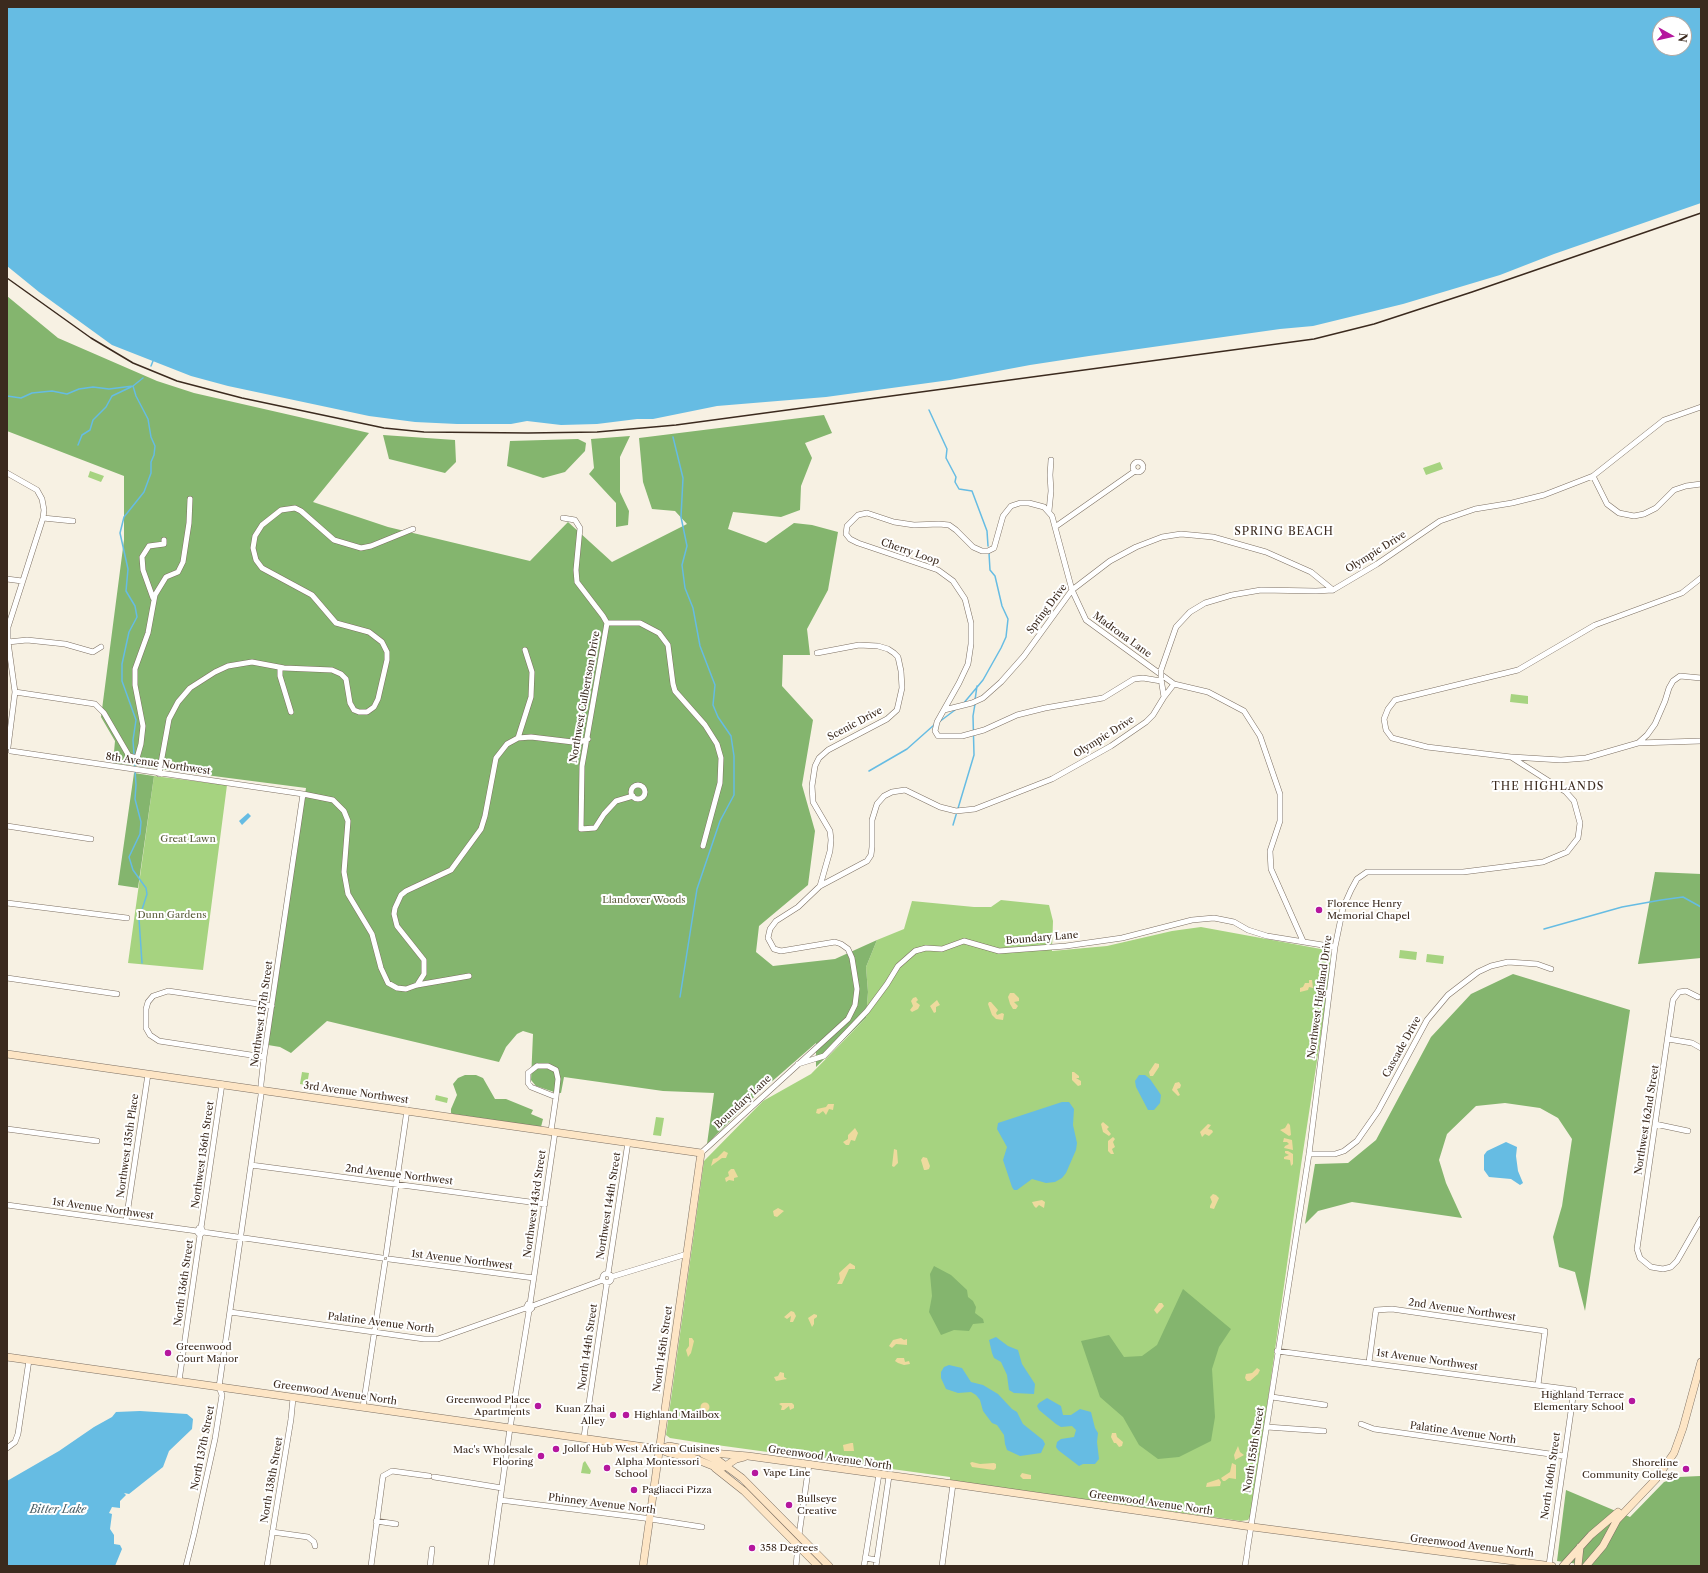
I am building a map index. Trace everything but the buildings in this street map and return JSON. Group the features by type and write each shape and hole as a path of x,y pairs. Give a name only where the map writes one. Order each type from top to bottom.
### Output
{"street":[{"name":"Olympic Drive","path":"809,1054 848,1019 855,1005 856,989 852,958 848,949 835,942 781,951 774,949 768,938 770,929 776,921 798,907 820,886 867,861 871,855 872,847 872,820 877,804 884,796 892,792 905,790 940,807 956,811 975,809 1052,779 1111,746 1146,722 1153,715 1164,697 1161,670 1176,627 1190,612 1206,603 1232,595 1261,590 1316,592 1333,590 1377,564 1440,521 1475,509 1512,503 1544,495 1593,476 1664,420 1701,407"},
{"path":"1051,460 1051,490 1048,511 1055,527 1072,590"},
{"path":"1055,527 1135,471"},
{"path":"7,473 33,486 39,493 43,504 43,518 9,622 9,665 15,692 8,750"},
{"path":"1593,476 1607,504 1619,513 1634,516 1644,514 1656,508 1674,490 1686,486 1701,484"},
{"path":"153,600 166,577 178,572 183,562 189,527 190,499"},
{"name":"Cherry Loop","path":"1048,511 1029,502 1011,506 1003,516 994,548 982,552 973,547 956,530 944,524 914,525 894,522 867,513 858,515 847,526 846,534 850,539 858,543 938,570 953,581 965,599 971,622 971,644 968,664 937,722 936,734 945,737 962,736 984,730 1018,715 1103,698 1134,679 1152,678 1161,680"},
{"path":"156,773 169,719 178,702 190,688 215,672 234,664 255,662 280,668 324,669 341,674 348,683 352,707 356,711 364,713 371,710 378,699 387,666 387,654 383,643 375,635 366,631 336,623 312,595 262,568 256,560 253,548 255,536 262,525 281,510 295,508 301,511 334,540 361,548 372,546 413,529"},
{"path":"43,518 73,521"},
{"name":"Northwest Culbertson Drive","path":"563,518 576,520 580,528 576,570 577,582 607,623 588,739 584,752 581,777 581,829 595,828 604,814 616,801 633,796"},
{"name":"Spring Drive","path":"944,710 972,703 983,698 1001,682 1024,656 1072,590 1110,561 1136,547 1162,537 1181,534 1213,537 1266,552 1311,572 1333,590"},
{"path":"15,692 91,702 102,710 129,756 135,758 141,744 143,720 134,676 137,662 148,634 153,600 150,586 143,570 142,557 149,546 164,544 164,540"},
{"name":"Northwest Highland Drive","path":"1290,1269 1309,1154 1335,947 1343,908 1357,879 1368,872 1463,872 1543,862 1567,852 1578,838 1580,823 1574,801 1566,792 1511,757 1427,747 1392,738 1386,730 1384,719 1388,709 1395,700 1518,670 1595,624 1682,593 1701,578"},
{"path":"7,579 22,581"},
{"name":"Madrona Lane","path":"1072,590 1086,620 1174,684"},
{"path":"607,623 640,622 659,633 668,646 675,691 705,725 717,744 721,758 720,783 703,846"},
{"path":"8,642 27,640 64,644 93,652 100,648"},
{"name":"Scenic Drive","path":"817,653 859,645 878,646 888,649 898,657 902,688 897,710 887,719 828,750 819,758 815,766 812,786 813,802 830,831 831,840 830,851 820,886"},
{"path":"518,738 533,688 532,672 525,650"},
{"path":"280,668 280,676 291,712"},
{"path":"1638,743 1648,735 1655,724 1669,688 1674,681 1680,676 1701,678"},
{"path":"1164,697 1174,684 1208,692 1244,711 1260,736 1280,794 1280,821 1270,851 1271,869 1303,942"},
{"path":"417,985 424,974 424,960 397,926 394,914 397,902 406,891 446,872 456,865 484,823 496,758 507,744 518,738 531,737 573,742 580,742 588,739"},
{"path":"1511,757 1561,760 1586,758 1638,743 1701,741"},
{"name":"8th Avenue Northwest","path":"8,750 303,794 333,800 344,811 348,826 344,872 348,894 372,934 381,968 388,983 401,989 406,989 417,985 468,976"},
{"name":"Northwest 137th Street","path":"241,1237 261,1090 264,1057 303,794"},
{"path":"7,826 91,839"},
{"path":"7,903 127,918"},
{"name":"Boundary Lane","path":"797,1064 824,1056 867,1011 898,966 916,952 926,948 942,949 964,941 999,951 1066,946 1122,938 1192,920 1214,918 1234,922 1248,930 1267,936 1335,947"},
{"name":"Cascade Drive","path":"1309,1154 1335,1154 1344,1151 1358,1141 1378,1111 1427,1020 1448,995 1466,981 1478,972 1491,966 1508,962 1537,964 1551,969"},
{"path":"7,978 117,994"},
{"path":"264,1057 158,1041 148,1032 145,1024 145,1017 147,1005 151,999 156,994 168,991 272,1006"},
{"name":"Northwest 162nd Street","path":"1698,997 1686,992 1679,992 1673,1000 1637,1249 1640,1258 1652,1267 1671,1267 1677,1261 1701,1219"},
{"path":"1668,1039 1692,1043 1701,1048"},
{"name":"3rd Avenue Northwest","path":"7,1054 701,1153"},
{"name":"Boundary Lane","path":"701,1153 809,1054"},
{"name":"Northwest 143rd Street","path":"491,1566 510,1428 545,1204 558,1079 554,1068 546,1066 532,1068 527,1075 529,1086 556,1097"},
{"name":"Northwest 135th Place","path":"126,1221 148,1074"},
{"name":"Northwest 136th Street","path":"200,1231 222,1084"},
{"path":"363,1407 407,1110"},
{"path":"1655,1124 1688,1131"},
{"path":"7,1129 97,1141"},
{"name":"Northwest 144th Street","path":"609,1275 628,1142"},
{"name":"North 145th Street","path":"643,1566 701,1153"},
{"name":"2nd Avenue Northwest","path":"251,1165 545,1204"},
{"name":"1st Avenue Northwest","path":"7,1205 200,1231 385,1259 534,1278"},
{"name":"North 136th Street","path":"179,1381 200,1231"},
{"name":"North 137th Street","path":"186,1566 192,1545 222,1395 219,1387 241,1237"},
{"path":"529,1307 605,1281 610,1281 609,1275 687,1254"},
{"name":"North 155th Street","path":"1245,1566 1272,1397 1277,1351 1290,1269"},
{"name":"North 144th Street","path":"584,1437 605,1281"},
{"name":"Palatine Avenue North","path":"230,1312 424,1339 438,1339 529,1307"},
{"name":"2nd Avenue Northwest","path":"1369,1362 1376,1310 1392,1309 1545,1331 1538,1385"},
{"name":"1st Avenue Northwest","path":"1277,1351 1574,1390"},
{"name":"Greenwood Avenue North","path":"7,1357 659,1448 669,1453 694,1458 720,1468 726,1466 736,1458 748,1456"},
{"path":"7,1448 15,1442 18,1434 29,1360"},
{"path":"1586,1566 1603,1546 1617,1520 1656,1479 1674,1453 1701,1362"},
{"name":"North 160th Street","path":"1549,1566 1574,1390"},
{"path":"1272,1397 1325,1405"},
{"name":"North 138th Street","path":"267,1566 291,1419 293,1398"},
{"name":"Palatine Avenue North","path":"1361,1424 1374,1429 1564,1456"},
{"path":"1267,1427 1324,1431"},
{"name":"Greenwood Avenue North","path":"659,1448 669,1446 699,1452 748,1456 809,1464 1251,1527 1552,1566"},
{"path":"699,1452 726,1466 752,1487 829,1566"},
{"path":"799,1534 809,1464"},
{"path":"713,1466 734,1482 818,1566"},
{"path":"371,1566 382,1479 386,1473 392,1471 431,1476 502,1488"},
{"path":"864,1566 879,1474"},
{"path":"865,1558 876,1563 889,1476"},
{"path":"1563,1566 1580,1547 1640,1490 1656,1479"},
{"path":"942,1566 953,1484"},
{"path":"875,1496 886,1497"},
{"name":"Phinney Avenue North","path":"500,1500 650,1518 702,1527"},
{"path":"376,1521 396,1524"},
{"path":"272,1532 308,1537 314,1542 315,1546"},
{"path":"796,1566 798,1545"},
{"path":"1578,1566 1580,1547"},
{"path":"430,1566 432,1549"}],"green space":[{"name":"Llandover Woods","path":"7,296 58,338 157,381 194,393 369,433 313,502 388,527 530,561 568,522 612,562 687,524 675,511 652,509 643,482 639,438 824,415 832,433 805,443 812,458 801,486 800,510 781,517 733,512 728,529 766,543 794,523 812,525 838,532 828,590 807,629 810,655 783,655 782,686 813,720 802,785 815,831 808,885 759,926 756,952 773,966 835,959 877,940 866,967 868,992 866,1018 816,1067 816,1043 753,1098 707,1144 714,1093 663,1091 564,1077 561,1093 554,1092 536,1086 531,1080 533,1034 523,1031 517,1034 506,1047 499,1062 327,1021 291,1053 280,1047 268,1045 306,788 113,763 115,741 101,717 124,540 124,476 7,431"},
{"path":"383,435 455,440 456,462 445,473 389,459"},
{"path":"630,436 620,457 620,492 629,511 628,525 616,527 616,503 589,474 594,468 591,439"},
{"path":"578,439 586,443 585,451 565,472 543,478 507,466 510,441"},
{"path":"1440,462 1443,469 1426,475 1423,468"},
{"path":"90,471 104,476 101,482 88,477"},
{"path":"1511,694 1528,696 1528,704 1510,702"},
{"path":"134,773 154,776 138,888 118,885"},
{"name":"Dunn Gardens","path":"154,776 227,785 203,970 128,963"},
{"path":"1655,872 1701,874 1701,958 1638,964"},
{"path":"1001,900 1049,905 1053,921 1052,951 1107,946 1172,931 1201,927 1321,949 1330,952 1332,963 1301,1165 1252,1513 1248,1520 1241,1521 950,1481 950,1477 702,1443 670,1438 666,1435 704,1161 763,1101 811,1074 866,1018 868,992 866,967 877,940 904,929 912,901 974,907 991,907"},
{"path":"1400,950 1417,952 1416,960 1399,958"},
{"path":"1427,954 1444,956 1443,964 1426,962"},
{"path":"1513,974 1630,1010 1585,1311 1575,1272 1559,1267 1553,1237 1562,1206 1572,1139 1558,1118 1540,1108 1505,1103 1476,1106 1447,1134 1439,1160 1446,1183 1462,1218 1352,1202 1318,1211 1305,1224 1315,1164 1348,1163 1376,1140 1431,1037 1471,994"},
{"path":"302,1072 309,1073 307,1085 300,1084"},
{"path":"465,1075 476,1075 483,1078 495,1099 506,1099 533,1110 531,1114 543,1119 541,1127 451,1113 451,1109 457,1095 453,1084 458,1078"},
{"path":"436,1095 448,1098 447,1103 435,1100"},
{"path":"656,1117 664,1118 661,1136 653,1135"},
{"path":"934,1266 951,1275 967,1290 968,1297 973,1301 976,1307 975,1313 983,1319 984,1323 973,1324 969,1331 954,1330 941,1335 929,1312 932,1296 930,1274"},
{"path":"1183,1289 1231,1329 1219,1347 1212,1369 1215,1417 1211,1441 1179,1457 1158,1459 1139,1445 1123,1417 1100,1397 1081,1341 1109,1335 1124,1357 1142,1356 1157,1345"},
{"path":"585,1461 591,1471 590,1474 581,1473 583,1463"},
{"name":"Shoreline Community College","path":"1700,1476 1701,1566 1593,1566 1557,1561 1566,1490 1630,1517 1664,1482 1679,1477"}],"sand":[{"path":"1309,980 1312,980 1313,988 1309,987 1308,990 1300,992 1300,988 1303,987 1305,983 1309,983"},
{"path":"1010,993 1014,993 1019,998 1019,1001 1014,1002 1018,1006 1016,1009 1013,1009 1010,1004 1008,997"},
{"path":"916,997 918,1000 916,1002 920,1005 918,1009 912,1012 910,1010 913,1006 911,1001"},
{"path":"937,1000 940,1005 936,1007 936,1012 934,1013 930,1006"},
{"path":"991,1002 998,1010 996,1013 997,1015 1002,1013 1004,1014 1003,1020 996,1019 992,1015 988,1004"},
{"path":"1155,1063 1159,1064 1159,1067 1153,1076 1150,1076 1149,1072"},
{"path":"1072,1072 1079,1076 1079,1078 1076,1078 1081,1081 1081,1085 1078,1086 1072,1080"},
{"path":"1179,1082 1181,1085 1180,1088 1177,1089 1180,1095 1178,1096 1172,1090 1175,1083"},
{"path":"828,1104 834,1104 833,1110 829,1109 826,1115 823,1111 819,1114 816,1113 817,1109 826,1107"},
{"path":"1103,1122 1109,1127 1107,1129 1111,1134 1109,1136 1103,1132 1101,1124"},
{"path":"1288,1123 1290,1125 1291,1135 1289,1136 1280,1130 1285,1128"},
{"path":"1208,1124 1211,1125 1208,1129 1212,1130 1213,1132 1209,1136 1205,1134 1202,1137 1200,1132"},
{"path":"855,1128 858,1133 855,1141 851,1140 849,1145 846,1145 843,1142 848,1139 848,1135"},
{"path":"1113,1137 1115,1139 1113,1142 1115,1147 1112,1149 1114,1154 1111,1154 1108,1151 1108,1141"},
{"path":"1284,1138 1292,1140 1293,1150 1284,1148 1289,1144 1287,1142 1283,1142"},
{"path":"894,1149 897,1150 898,1163 894,1167 892,1166"},
{"path":"724,1151 728,1153 726,1158 722,1158 711,1166 713,1159 717,1158"},
{"path":"1285,1151 1293,1154 1293,1164 1291,1166 1290,1160 1284,1159 1284,1157 1289,1155 1285,1153"},
{"path":"923,1157 927,1158 930,1166 929,1169 924,1170 921,1160"},
{"path":"731,1169 734,1169 738,1177 734,1178 734,1181 729,1180 726,1182 725,1178 729,1176 728,1172"},
{"path":"1213,1194 1219,1198 1214,1209 1210,1208 1212,1202 1210,1197"},
{"path":"1042,1200 1045,1202 1044,1208 1039,1205 1036,1208 1032,1202"},
{"path":"778,1208 784,1211 777,1217 774,1216 773,1211"},
{"path":"850,1263 855,1266 855,1269 849,1269 842,1284 837,1284 840,1279 839,1273"},
{"path":"1159,1303 1162,1303 1164,1306 1157,1314 1154,1310"},
{"path":"791,1311 794,1312 796,1316 793,1322 790,1322 791,1316 787,1319 784,1317"},
{"path":"814,1314 817,1315 817,1317 814,1319 814,1324 812,1327 808,1318"},
{"path":"689,1338 692,1338 694,1341 691,1353 688,1357 686,1350 689,1346"},
{"path":"901,1338 904,1340 907,1339 907,1345 896,1344 892,1348 889,1346 893,1340"},
{"path":"897,1358 904,1358 905,1362 909,1361 910,1364 904,1365 898,1363 895,1361"},
{"path":"1257,1368 1260,1370 1258,1374 1250,1381 1247,1381 1245,1378 1246,1374 1252,1373"},
{"path":"780,1372 784,1373 784,1377 787,1379 776,1381 774,1377 778,1376"},
{"path":"705,1402 710,1407 705,1412 700,1407"},
{"path":"792,1403 794,1408 790,1410 789,1406 784,1410 781,1410 782,1406 779,1404"},
{"path":"1112,1433 1116,1433 1117,1437 1123,1442 1122,1446 1119,1447 1116,1443 1114,1443 1111,1437"},
{"path":"853,1443 854,1451 844,1451 843,1445"},
{"path":"1238,1446 1240,1452 1244,1455 1235,1460 1234,1455"},
{"path":"970,1463 980,1464 994,1463 996,1464 996,1468 994,1470 972,1467"},
{"path":"1232,1463 1236,1465 1236,1479 1229,1478 1223,1481 1221,1478 1230,1472"},
{"path":"1022,1473 1031,1475 1031,1479 1023,1479 1020,1476"},
{"path":"1219,1479 1221,1482 1220,1486 1206,1487 1207,1483"}],"water":[{"path":"7,7 1701,7 1701,203 1554,254 1500,275 1403,304 1313,326 1280,329 1089,356 950,380 826,397 717,406 653,419 637,419 597,424 561,425 527,421 511,424 457,424 415,422 369,416 228,386 191,376 112,345 39,292 7,266"},
{"path":"248,813 251,816 242,825 239,821"},
{"path":"1139,1075 1145,1075 1150,1079 1161,1095 1160,1103 1154,1110 1148,1110 1136,1087 1135,1081"},
{"path":"1062,1102 1069,1102 1074,1109 1073,1125 1077,1143 1076,1150 1066,1173 1062,1178 1055,1182 1046,1183 1032,1179 1017,1190 1014,1190 1003,1160 1007,1147 997,1129 998,1123"},
{"path":"1506,1142 1517,1147 1516,1156 1518,1171 1523,1183 1520,1185 1511,1179 1489,1177 1484,1170 1484,1155 1487,1151"},
{"path":"996,1337 1008,1346 1018,1350 1022,1364 1035,1384 1034,1394 1014,1393 1009,1390 1007,1375 1001,1362 994,1358 992,1353 989,1340"},
{"path":"949,1365 962,1368 971,1382 983,1385 998,1394 1012,1409 1017,1412 1023,1424 1043,1440 1045,1444 1041,1453 1020,1456 1007,1450 1004,1435 997,1425 992,1423 983,1411 980,1400 976,1395 971,1392 958,1393 946,1389 941,1378 941,1372 944,1367"},
{"path":"1047,1398 1061,1406 1063,1415 1071,1415 1080,1409 1091,1412 1095,1428 1098,1433 1097,1442 1099,1459 1095,1464 1083,1464 1079,1466 1058,1450 1056,1447 1057,1442 1061,1439 1074,1437 1076,1430 1072,1426 1061,1427 1039,1410 1037,1406 1039,1403"},
{"name":"Bitter Lake","path":"140,1411 187,1414 193,1419 192,1429 169,1451 163,1467 129,1494 124,1493 126,1495 120,1501 120,1508 112,1507 109,1513 112,1514 110,1529 114,1535 114,1544 120,1545 122,1549 115,1566 7,1566 7,1481 59,1451 94,1427 112,1417 116,1412"}],"waterway":[{"path":"151,366 153,361"},
{"path":"142,963 139,919 147,894 146,888 133,870 129,857 140,834 141,822 135,799 136,785 133,740 136,720 122,681 122,664 129,632 137,617 135,606 126,591 128,569 120,533 124,517 144,492 151,473 151,462 154,455 155,446 151,437 148,419 136,396 133,386 143,378"},
{"path":"7,396 21,398 32,393 52,391 67,394 79,389 93,387 109,389 133,386"},
{"path":"78,445 82,435 90,430 93,420 106,407 112,396 131,387"},
{"path":"929,410 947,449 946,458 956,477 955,482 959,489 972,491 987,531 988,546"},
{"path":"673,437 683,478 681,517 687,546 682,565 685,588 693,608 700,646 715,685 713,705 718,717 731,736 734,756 734,795 720,821 697,889 680,997"},
{"path":"963,704 983,680 1006,637 1008,619 1002,606 995,576 990,570 989,553"},
{"path":"975,700 977,686"},
{"path":"953,825 974,755 973,716 975,704"},
{"path":"939,722 955,710"},
{"path":"869,771 907,749 934,725"},
{"path":"1544,929 1622,907 1661,900 1683,897 1701,907"}],"railway":[{"path":"7,278 91,338 133,363 177,381 242,398 384,428 424,432 597,432 676,425 1314,339 1374,324 1701,213"}],"place":[{"name":"Florence Henry Memorial Chapel","path":"1319,910"},
{"name":"Greenwood Court Manor","path":"168,1353"},
{"name":"Highland Terrace Elementary School","path":"1632,1401"},
{"name":"Greenwood Place Apartments","path":"538,1406"},
{"name":"Kuan Zhai Alley","path":"613,1415"},
{"name":"Highland Mailbox","path":"626,1415"},
{"name":"Jollof Hub West African Cuisines","path":"556,1449"},
{"name":"Mac's Wholesale Flooring","path":"541,1456"},
{"name":"Alpha Montessori School","path":"607,1468"},
{"name":"Shoreline Community College","path":"1686,1469"},
{"name":"Vape Line","path":"755,1473"},
{"name":"Pagliacci Pizza","path":"634,1490"},
{"name":"Bullseye Creative","path":"789,1505"},
{"name":"358 Degrees","path":"752,1548"}],"district":[{"name":"SPRING BEACH","path":"1284,532"},
{"name":"THE HIGHLANDS","path":"1548,787"}],"park label":[{"name":"Great Lawn","path":"188,839"}]}
